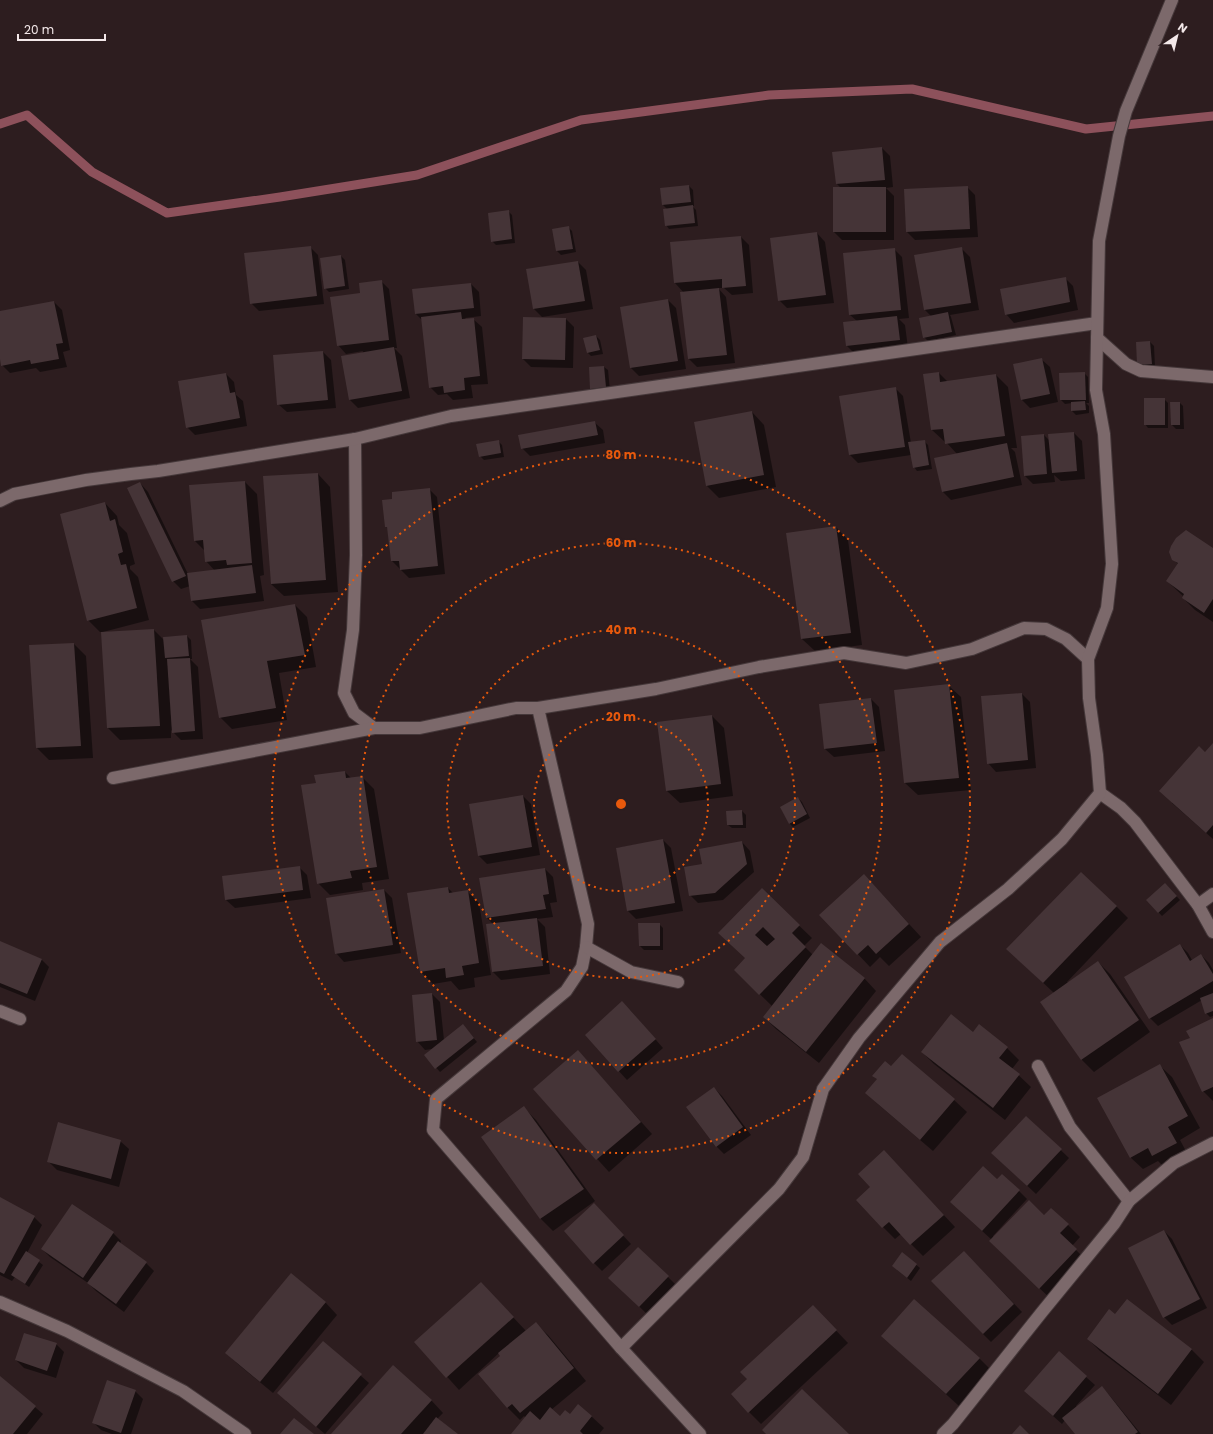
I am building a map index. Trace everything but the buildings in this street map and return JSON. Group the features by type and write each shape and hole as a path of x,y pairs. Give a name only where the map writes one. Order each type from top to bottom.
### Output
{"street":[{"path":"621,1348 779,1189 803,1157 823,1089 859,1038 940,942 1008,889 1062,839 1100,793 1097,755 1089,698 1088,659 1107,608 1112,564 1104,434 1096,390 1099,241 1126,111 1172,0"},
{"path":"0,501 14,494 86,480 158,472 355,439 451,416 1097,323"},
{"path":"1097,338 1126,364 1141,371 1213,377"},
{"path":"355,439 356,555 353,630 344,693 354,713 374,728"},
{"path":"113,778 374,728 420,728 516,708 538,708 656,689 759,667 844,653 906,663 972,649 1024,628 1046,629 1066,639 1088,659"},
{"path":"538,708 588,924 582,967 566,991 436,1099 433,1130 621,1348 700,1434"},
{"path":"1100,793 1121,808 1135,822 1198,905 1213,932"},
{"path":"1198,905 1213,894"},
{"path":"586,947 631,972 678,982"},
{"path":"0,1012 20,1019"},
{"path":"1038,1066 1070,1127 1128,1201"},
{"path":"943,1434 953,1424 1032,1323 1114,1224 1128,1201 1174,1163 1213,1143"},
{"path":"0,1302 67,1331 183,1390 245,1434"}],"waterway":[{"path":"0,124 27,115 92,172 167,213 417,175 581,120 769,95 912,89 1086,129 1213,116"}]}
